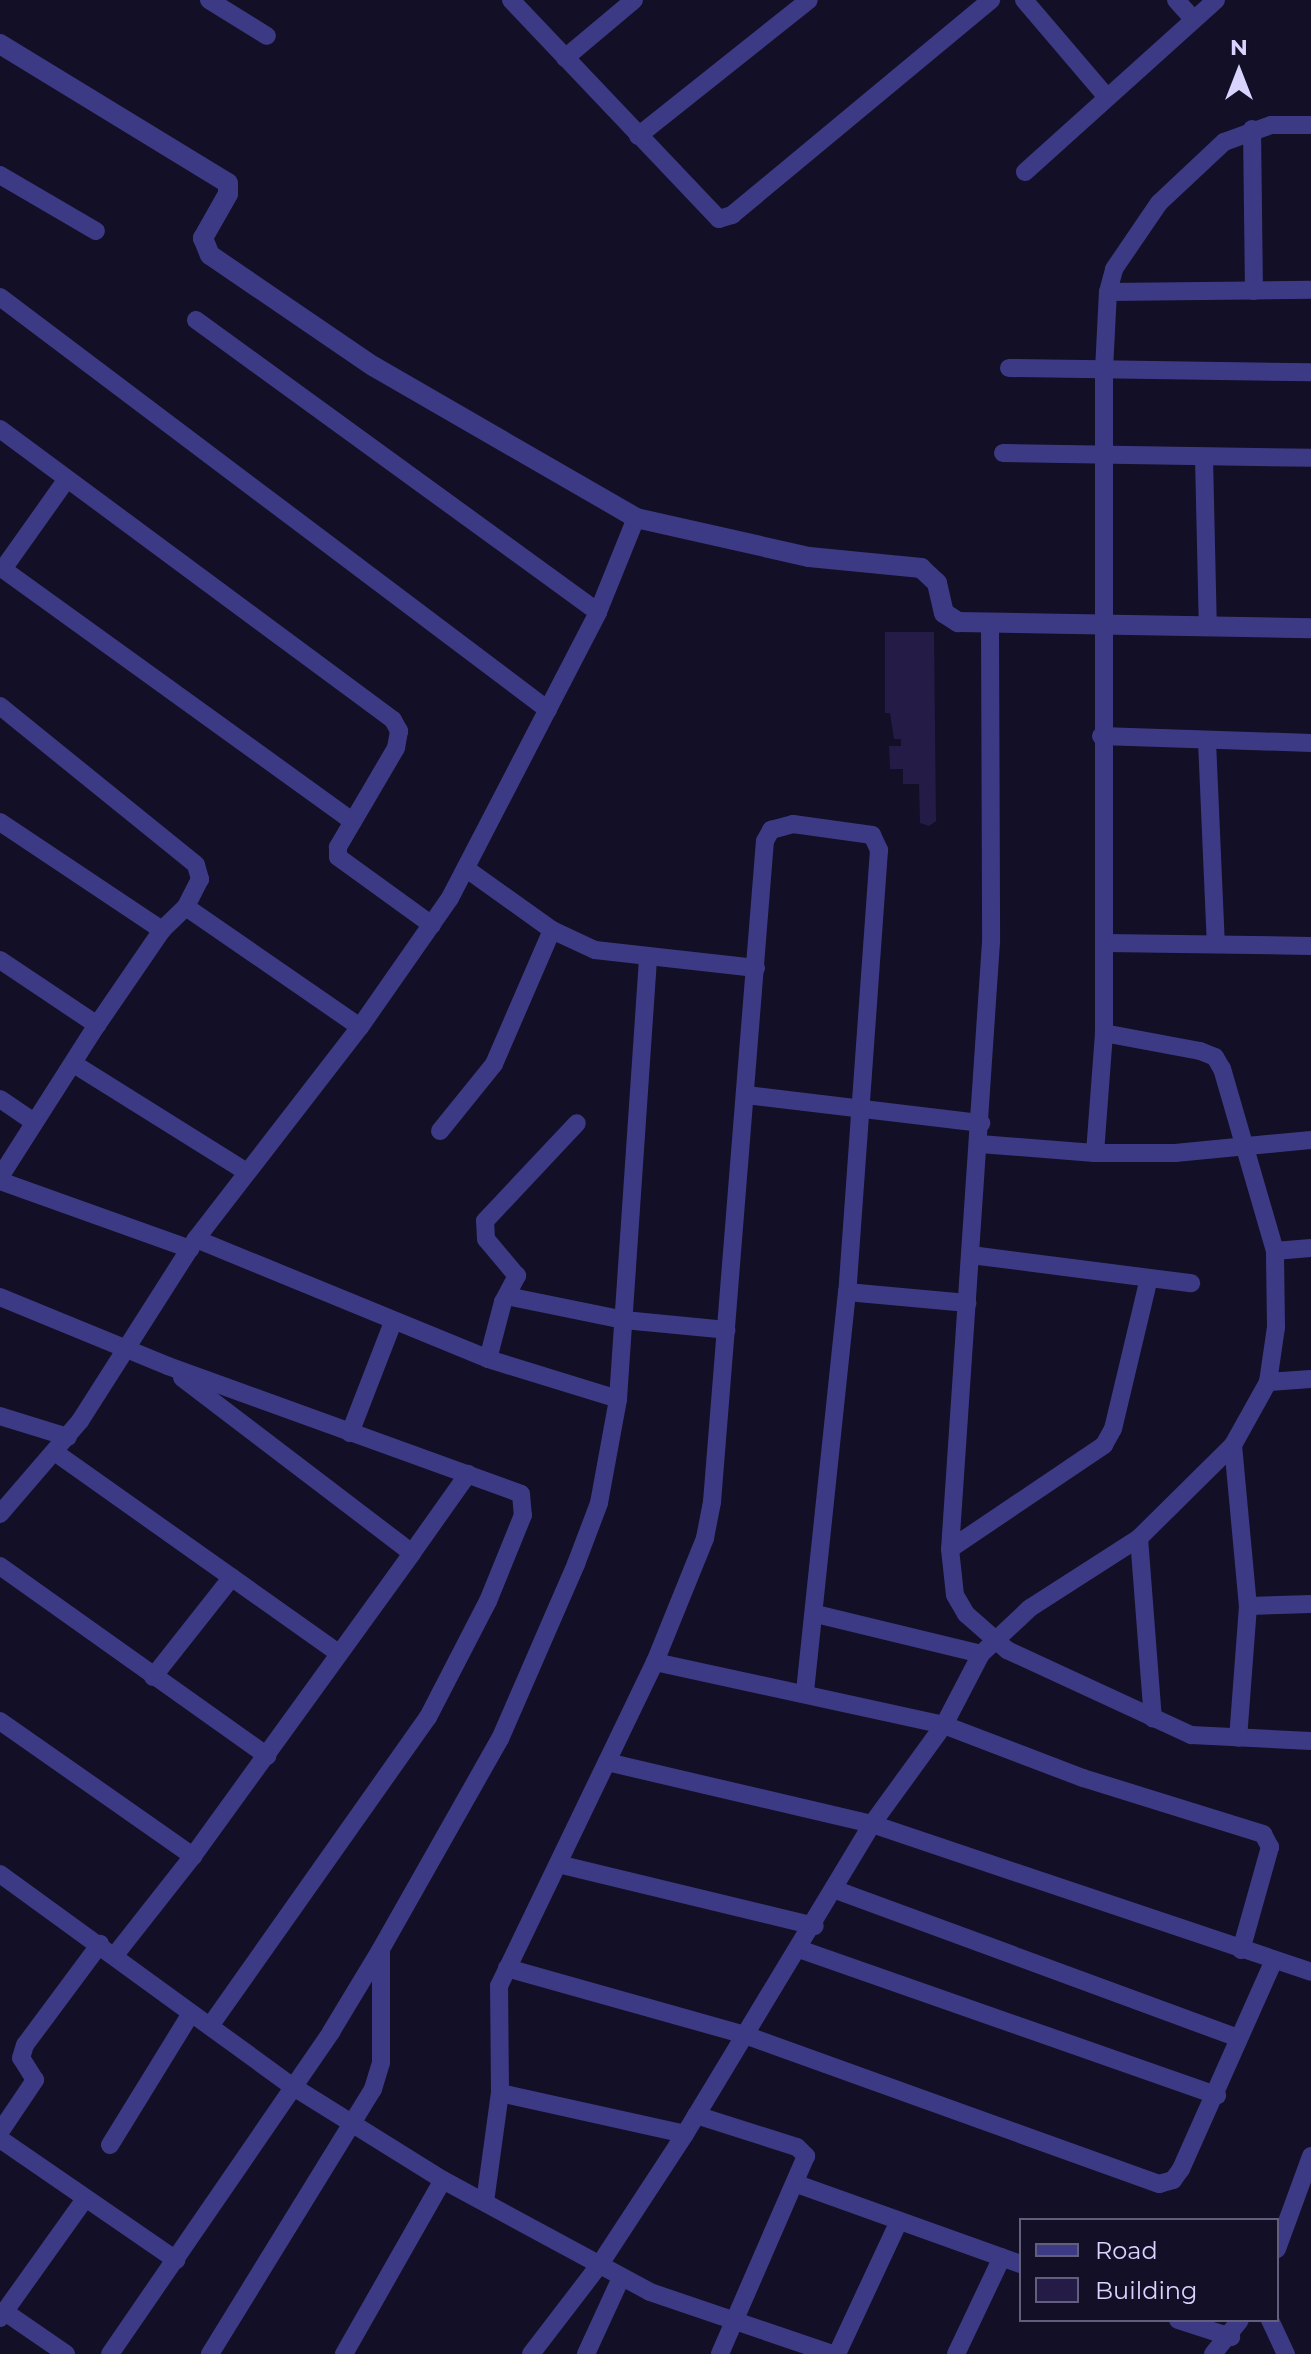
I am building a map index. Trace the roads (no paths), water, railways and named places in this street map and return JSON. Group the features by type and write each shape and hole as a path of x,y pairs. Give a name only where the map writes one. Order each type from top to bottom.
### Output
{"street":[{"path":"209,0 267,36"},
{"path":"511,0 710,214 719,219 732,215 991,0"},
{"path":"565,58 634,0"},
{"path":"638,136 809,0"},
{"path":"1024,0 1106,96"},
{"path":"1176,0 1193,19"},
{"path":"1025,172 1216,0"},
{"path":"0,44 228,183 228,194 203,238 210,255 373,366 636,518 809,557 921,568 937,583 949,619 990,624 1311,628"},
{"path":"1095,1153 1104,1033 1101,736 1104,370 1108,292 1127,243 1159,203 1224,142 1252,129 1311,125"},
{"path":"1252,129 1254,291"},
{"path":"0,175 96,231"},
{"path":"1108,292 1311,290"},
{"path":"0,297 548,710"},
{"path":"196,320 598,612"},
{"path":"1009,368 1311,372"},
{"path":"0,429 393,720 399,731 396,748 338,847 338,857 432,925"},
{"path":"1003,453 1311,458"},
{"path":"1204,457 1208,627"},
{"path":"67,479 2,568 353,822"},
{"path":"0,1514 68,1437 193,1244 245,1171 360,1027 468,870 598,612 636,518"},
{"path":"987,1647 955,1595 950,1549 980,1144 991,942 990,624"},
{"path":"0,706 196,865 200,879 186,907 162,930 97,1025 0,1179 193,1244 488,1359 618,1399"},
{"path":"1101,736 1311,743"},
{"path":"1207,741 1216,944"},
{"path":"0,822 162,930"},
{"path":"485,2202 500,2093 496,2003 507,1968 655,1662 705,1538 727,1330 765,841 771,830 793,824 872,835 879,850 847,1292 816,1614 805,1691"},
{"path":"468,870 552,930 595,950 756,968"},
{"path":"186,907 360,1027"},
{"path":"440,1131 494,1064 552,930"},
{"path":"1105,943 1311,946"},
{"path":"110,2354 176,2260 381,1949 500,1739 546,1639 599,1503 618,1399 648,958"},
{"path":"0,960 97,1025"},
{"path":"531,2354 600,2264 685,2134 815,1926 872,1824 944,1725 987,1647 1030,1608 1139,1538 1233,1445 1268,1382 1276,1327 1275,1251 1245,1142 1215,1057 1104,1033"},
{"path":"74,1064 245,1171"},
{"path":"746,1095 981,1123"},
{"path":"0,1099 34,1122"},
{"path":"488,1359 516,1271 486,1239 485,1221 577,1123"},
{"path":"980,1144 1095,1153 1175,1153 1245,1142 1311,1140"},
{"path":"1275,1251 1311,1248"},
{"path":"971,1255 1191,1283"},
{"path":"950,1549 1104,1445 1113,1429 1149,1278"},
{"path":"847,1292 968,1303"},
{"path":"507,1296 624,1320 727,1330"},
{"path":"0,1297 127,1346 168,1366 350,1433 514,1488 524,1502 481,1616 428,1717 210,2026"},
{"path":"350,1433 393,1322"},
{"path":"168,1366 412,1553"},
{"path":"1268,1382 1311,1379"},
{"path":"0,1416 68,1437"},
{"path":"1233,1445 1248,1606 1238,1738"},
{"path":"56,1453 337,1652"},
{"path":"0,2132 35,2080 21,2058 25,2045 193,1856 468,1474"},
{"path":"1139,1538 1153,1718"},
{"path":"0,1566 267,1756"},
{"path":"153,1677 232,1577"},
{"path":"1248,1606 1311,1604"},
{"path":"816,1614 987,1647 1191,1735 1311,1741"},
{"path":"655,1662 805,1691 944,1725 1083,1778 1267,1837 1270,1847 1241,1950"},
{"path":"0,1721 193,1856"},
{"path":"607,1762 872,1824 1273,1962 1311,1972"},
{"path":"558,1864 815,1926"},
{"path":"0,1874 108,1949 190,2015 350,2126 621,2278 731,2321 834,2354 899,2221"},
{"path":"836,1890 1239,2038"},
{"path":"210,2354 373,2089 381,2062 381,1949"},
{"path":"799,1949 1217,2095"},
{"path":"507,1968 745,2035 1159,2184 1177,2175 1217,2095 1273,1962"},
{"path":"110,2145 190,2015"},
{"path":"500,2093 685,2134"},
{"path":"696,2115 802,2149 806,2160 731,2321 720,2354"},
{"path":"0,2139 176,2260"},
{"path":"1279,2244 1311,2156"},
{"path":"344,2354 443,2180"},
{"path":"797,2184 1019,2263"},
{"path":"66,2354 2,2315 85,2199"},
{"path":"956,2354 1002,2257"},
{"path":"586,2354 621,2278"},
{"path":"1184,2322 1231,2337"},
{"path":"1213,2354 1231,2337 1239,2322"},
{"path":"1271,2322 1286,2354"}]}
